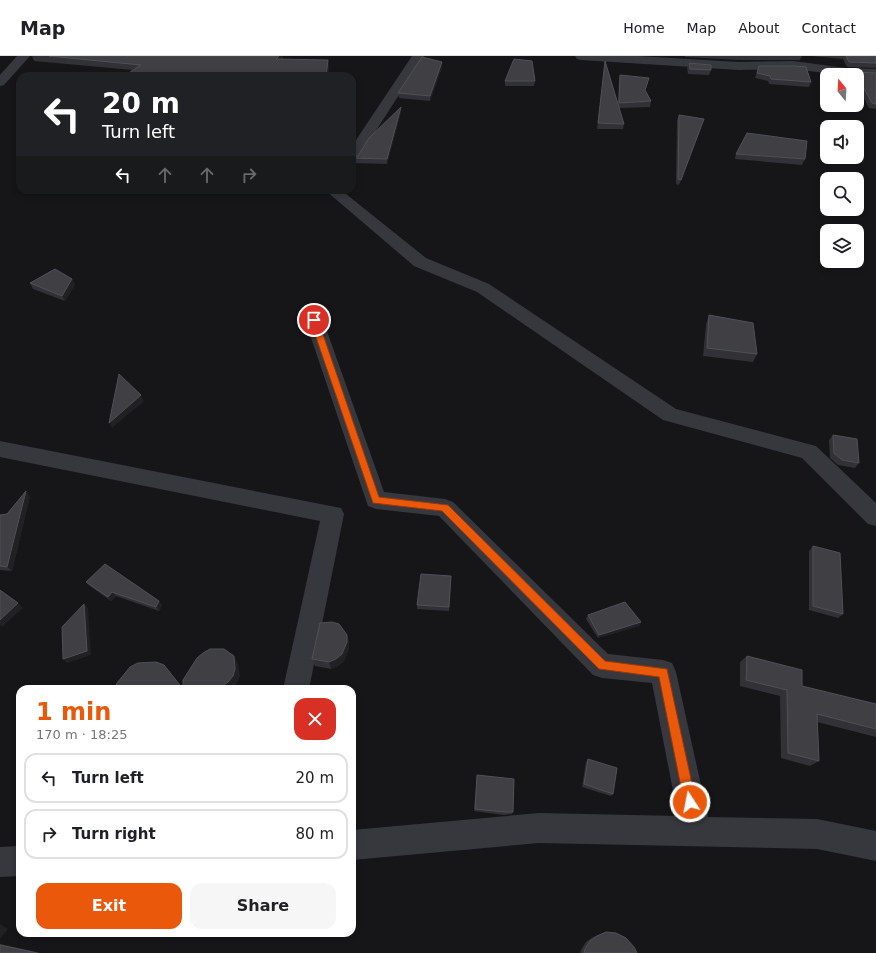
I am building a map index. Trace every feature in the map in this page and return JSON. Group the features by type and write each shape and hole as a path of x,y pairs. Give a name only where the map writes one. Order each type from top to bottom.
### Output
{"street":[{"path":"0,82 24,56"},
{"path":"356,151 418,56"},
{"path":"581,56 739,66 793,65 846,72 876,73"},
{"path":"782,56 793,65"},
{"path":"337,194 420,262 483,288 670,415 809,452 876,517"},
{"path":"314,320 376,500 445,508 602,666 663,672 696,831"},
{"path":"0,449 332,514 297,685"},
{"path":"356,845 539,828 817,834 876,846"},
{"path":"0,862 16,861"}],"building":[{"path":"49,56 279,56 276,59 328,60 326,72 130,72 141,65"},
{"path":"846,56 876,56 876,63 849,62"},
{"path":"422,57 442,62 430,96 398,93"},
{"path":"514,59 532,61 535,81 505,81"},
{"path":"605,61 624,124 598,123"},
{"path":"689,63 711,65 711,70 690,69"},
{"path":"759,66 806,67 811,82 771,79 770,76 757,73"},
{"path":"864,72 876,73 876,104 872,103 864,88"},
{"path":"620,75 649,78 645,90 651,101 619,103"},
{"path":"401,107 387,159 356,158 369,138"},
{"path":"679,115 704,119 681,180 678,179"},
{"path":"747,133 807,141 805,159 736,154"},
{"path":"55,269 72,279 62,296 30,283"},
{"path":"709,315 753,323 757,354 707,348"},
{"path":"119,374 141,395 109,423"},
{"path":"833,435 857,439 859,463 842,460 834,453"},
{"path":"26,491 7,567 0,566 0,515 7,514"},
{"path":"813,546 840,553 843,614 813,606"},
{"path":"105,564 159,601 156,607 112,592 108,597 86,582"},
{"path":"421,574 451,576 449,607 417,605"},
{"path":"0,590 18,603 0,620"},
{"path":"625,602 641,622 599,635 588,615"},
{"path":"84,604 87,651 63,659 62,627"},
{"path":"332,622 339,624 347,635 347,642 342,654 329,662 312,659 320,623"},
{"path":"210,649 224,649 234,656 235,669 233,676 228,682 224,685 183,685 183,680 197,658"},
{"path":"747,656 802,670 802,686 876,704 876,729 817,714 819,761 788,753 787,690 746,680"},
{"path":"156,662 164,665 180,685 116,685 130,667 138,663"},
{"path":"588,759 617,768 613,794 584,784"},
{"path":"477,775 514,779 513,812 475,809"},
{"path":"606,932 616,933 626,938 637,953 584,953 590,941"},
{"path":"0,945 37,953 0,953"}],"route":[{"path":"314,320 376,500 445,508 602,666 663,672 690,802"}]}
